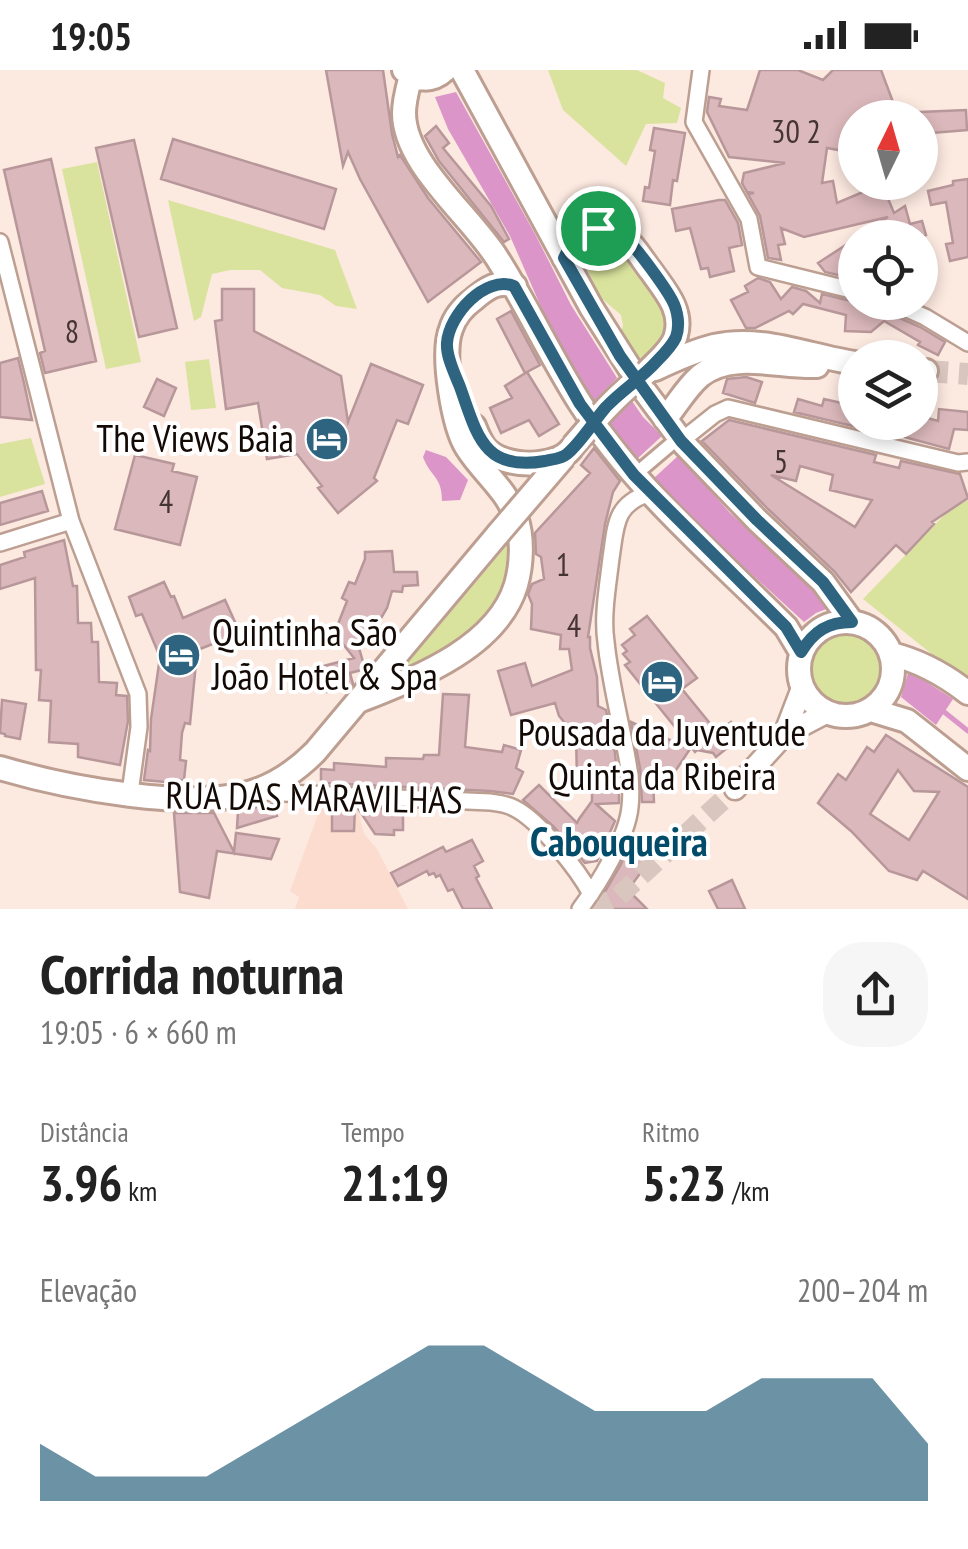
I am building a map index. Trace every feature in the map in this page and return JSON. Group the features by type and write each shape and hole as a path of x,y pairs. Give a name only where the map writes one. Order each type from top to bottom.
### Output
{"main road":[{"path":"462,70 564,258 620,356 665,419 675,443 823,582 845,619 876,632 886,642 896,660 891,686 878,704 849,717 826,713 812,703 798,676 805,646 816,632 845,619"},
{"path":"423,73 404,112 412,148 494,253 580,404 639,471 650,493 805,646"},
{"path":"256,791 304,763 608,405 647,372 674,342 678,330 672,300 629,241 613,231 584,231 564,258"},
{"path":"358,701 475,642 503,614 516,586 521,557 518,520 498,486 464,443 450,390 446,348 449,331 463,308 486,289 500,283 514,286"},
{"path":"647,372 694,352 733,343 772,345 838,360"},
{"path":"446,348 476,433 486,449 512,461 539,462 564,457"},
{"path":"665,419 689,387 716,365 838,364"},
{"path":"896,660 950,679 968,693"},
{"path":"878,704 968,768"},
{"name":"RUA DAS MARAVILHAS","path":"0,768 68,784 194,800 256,791"}],"street":[{"path":"701,70 694,122 749,219 758,267 838,287"},
{"path":"0,242 71,521 138,694 140,726 130,793"},
{"path":"930,320 968,343"},
{"path":"639,471 728,408 958,463 968,462"},
{"path":"580,909 621,838 630,812 628,764 605,638 618,518 637,497 650,493"},
{"path":"0,543 71,521"},
{"path":"784,735 802,688"},
{"path":"735,789 784,735 826,713"},
{"name":"RUA DAS MARAVILHAS","path":"256,791 416,797 513,807 580,874 591,894"}],"shaded area":[{"path":"456,92 571,305 617,378 594,402 552,332 510,236 448,129 435,97"},
{"path":"632,401 662,436 637,459 610,424"},
{"path":"426,450 446,457 468,480 460,500 442,501 438,482 423,457"},
{"path":"679,455 730,513 813,588 829,608 804,622 699,526 654,478"},
{"path":"908,673 953,699 936,725 901,697"},
{"path":"323,801 356,802 364,834 377,849 408,909 295,909 299,897 290,891"}],"green space":[{"path":"548,70 637,70 665,83 663,98 681,108 677,123 646,124 626,166 563,110"},
{"path":"97,162 141,362 106,369 62,169"},
{"path":"168,200 335,250 357,309 336,306 320,295 282,288 260,270 230,270 212,274 201,317 194,321"},
{"path":"600,237 624,246 667,314 658,342 636,362 619,336 623,326 621,315 599,296 582,257 590,242"},
{"path":"209,359 216,408 191,410 185,362"},
{"path":"31,438 45,484 0,497 0,444"},
{"path":"968,500 968,683 863,599 947,512"},
{"path":"513,538 514,556 497,608 446,652 400,672"},
{"path":"846,634 870,645 881,669 870,693 846,704 822,693 811,669 822,645"}],"building":[{"path":"326,70 383,70 398,157 481,262 428,302 348,152 343,166"},
{"path":"760,70 798,70 823,80 833,70 881,70 892,100 838,100 838,150 827,148 822,183 833,181 837,203 889,200 894,213 905,206 909,220 838,220 838,229 804,237 781,228 785,244 778,245 781,260 768,258 760,216 748,194 754,193 747,192 742,183 744,173 785,163 729,157 707,112 709,97 721,99 719,106 747,110"},
{"path":"966,110 967,130 938,132 938,111"},
{"path":"436,126 449,143 443,148 491,206 509,239 504,242 439,161 425,136"},
{"path":"654,128 685,133 670,205 643,201 655,151 650,150"},
{"path":"173,139 336,189 324,229 161,179"},
{"path":"134,140 177,328 139,337 96,148"},
{"path":"51,159 96,361 45,373 40,353 45,351 4,170"},
{"path":"968,179 968,257 950,261 946,244 953,243 946,202 931,205 930,200 938,200 938,189 953,185 953,181"},
{"path":"725,200 738,223 742,245 729,248 734,271 710,277 708,268 701,269 690,228 676,231 672,209"},
{"path":"838,250 838,275 825,272 818,263"},
{"path":"758,278 770,282 781,299 792,287 806,291 820,303 822,294 838,298 838,313 803,304 793,314 789,311 755,328 746,328 731,300 748,292 745,286"},
{"path":"222,289 254,289 254,331 341,376 348,422 371,364 423,385 408,424 397,420 374,478 377,481 338,513 297,454 267,459 258,403 226,409 215,321 222,320"},
{"path":"511,311 540,365 525,373 497,319"},
{"path":"846,320 904,320 945,342 938,355 938,340 917,340 884,321 871,332 845,331"},
{"path":"18,358 32,420 0,417 0,363"},
{"path":"527,372 559,424 539,436 529,420 501,433 490,408 512,398 505,386"},
{"path":"746,377 762,382 755,403 723,393 727,379"},
{"path":"157,379 176,388 164,416 144,407"},
{"path":"798,399 822,406 824,399 838,402 838,422 794,412"},
{"path":"939,409 968,412 968,430 954,429 949,449 916,440 938,440"},
{"path":"729,420 876,455 874,462 899,468 901,461 960,474 968,498 932,522 906,554 896,545 851,592 702,441","holes":["800,466 833,475 830,490 872,500 855,527 771,475 796,481"]},
{"path":"594,448 620,481 605,524 588,637 597,677 598,706 606,710 615,753 619,803 596,804 615,821 597,861 585,863 554,827 523,800 539,785 577,823 592,801 592,784 587,779 577,780 576,736 559,716 555,703 511,715 498,671 525,663 532,686 572,670 569,649 560,649 561,635 531,629 532,604 528,594 532,584 544,579 541,557 536,554 535,533 590,473 581,465"},
{"path":"135,455 174,464 172,471 197,477 180,545 115,529"},
{"path":"42,491 48,511 0,525 0,503"},
{"path":"64,540 73,586 77,586 78,623 91,623 92,642 98,642 99,682 117,683 116,695 127,696 128,721 120,765 78,757 78,744 49,742 51,701 39,700 41,670 36,670 35,578 0,589 0,565 25,557 24,552"},
{"path":"392,551 394,572 417,572 418,585 403,586 402,592 392,591 380,620 358,644 365,669 350,673 351,686 327,692 320,667 354,658 332,630 347,601 342,598 349,582 355,584 365,552"},
{"name":"Quintinha São João Hotel & Spa","path":"164,582 183,618 225,600 240,633 200,649 190,724 185,723 182,733 180,760 186,761 184,780 177,783 144,780 160,657 142,614 136,616 129,597"},
{"name":"Pousada da Juventude Quinta da Ribeira","path":"647,616 697,678 682,689 717,732 731,722 742,736 716,757 713,753 695,752 625,665 630,662 622,645 635,635 630,629"},
{"path":"443,694 469,695 465,747 502,752 504,745 521,750 516,768 523,772 513,794 321,783 321,769 334,770 334,763 386,767 386,758 423,759 424,755 439,755"},
{"path":"2,700 26,704 20,739 0,733"},
{"path":"631,722 642,727 647,741 668,739 690,749 668,782 653,779 654,802 642,802"},
{"path":"886,735 968,787 968,899 923,871 917,880 889,871 818,803 838,774 846,780 867,747 874,752","holes":["898,770 914,791 939,792 909,840 870,814"]},
{"path":"274,804 277,816 237,828 238,812"},
{"path":"332,806 355,807 354,831 332,831"},
{"path":"357,807 408,810 408,814 403,815 403,830 394,830 394,835 375,834"},
{"path":"174,813 214,813 234,852 236,833 279,839 271,859 217,851 209,898 180,892"},
{"path":"634,836 654,847 628,890 647,909 604,909 597,905"},
{"path":"472,840 483,861 474,866 479,876 476,878 492,909 463,909 440,875 429,875 427,871 398,886 391,873 443,847 446,852"},
{"path":"732,880 745,909 718,909 709,891"}],"waterway":[{"path":"943,711 968,731"}],"tunnel":[{"path":"938,372 968,374"},
{"path":"592,909 618,897 735,789"}],"place":[{"name":"The Views Baia","path":"327,439"},
{"name":"Quintinha São João Hotel & Spa","path":"179,655"},
{"name":"Pousada da Juventude Quinta da Ribeira","path":"662,682"}],"district":[{"name":"Cabouqueira","path":"619,842"}],"route":[{"path":"598,228 584,231 564,258 620,356 643,389 681,441 823,582 852,622 840,622 816,632 801,652 786,627 634,475 627,466 580,404 510,284 500,283 486,289 463,308 449,331 446,348 476,433 486,449 512,461 539,462 564,457 573,446 608,405 627,387 647,372 674,342 678,330 672,300 629,241 613,231 598,228"}]}
